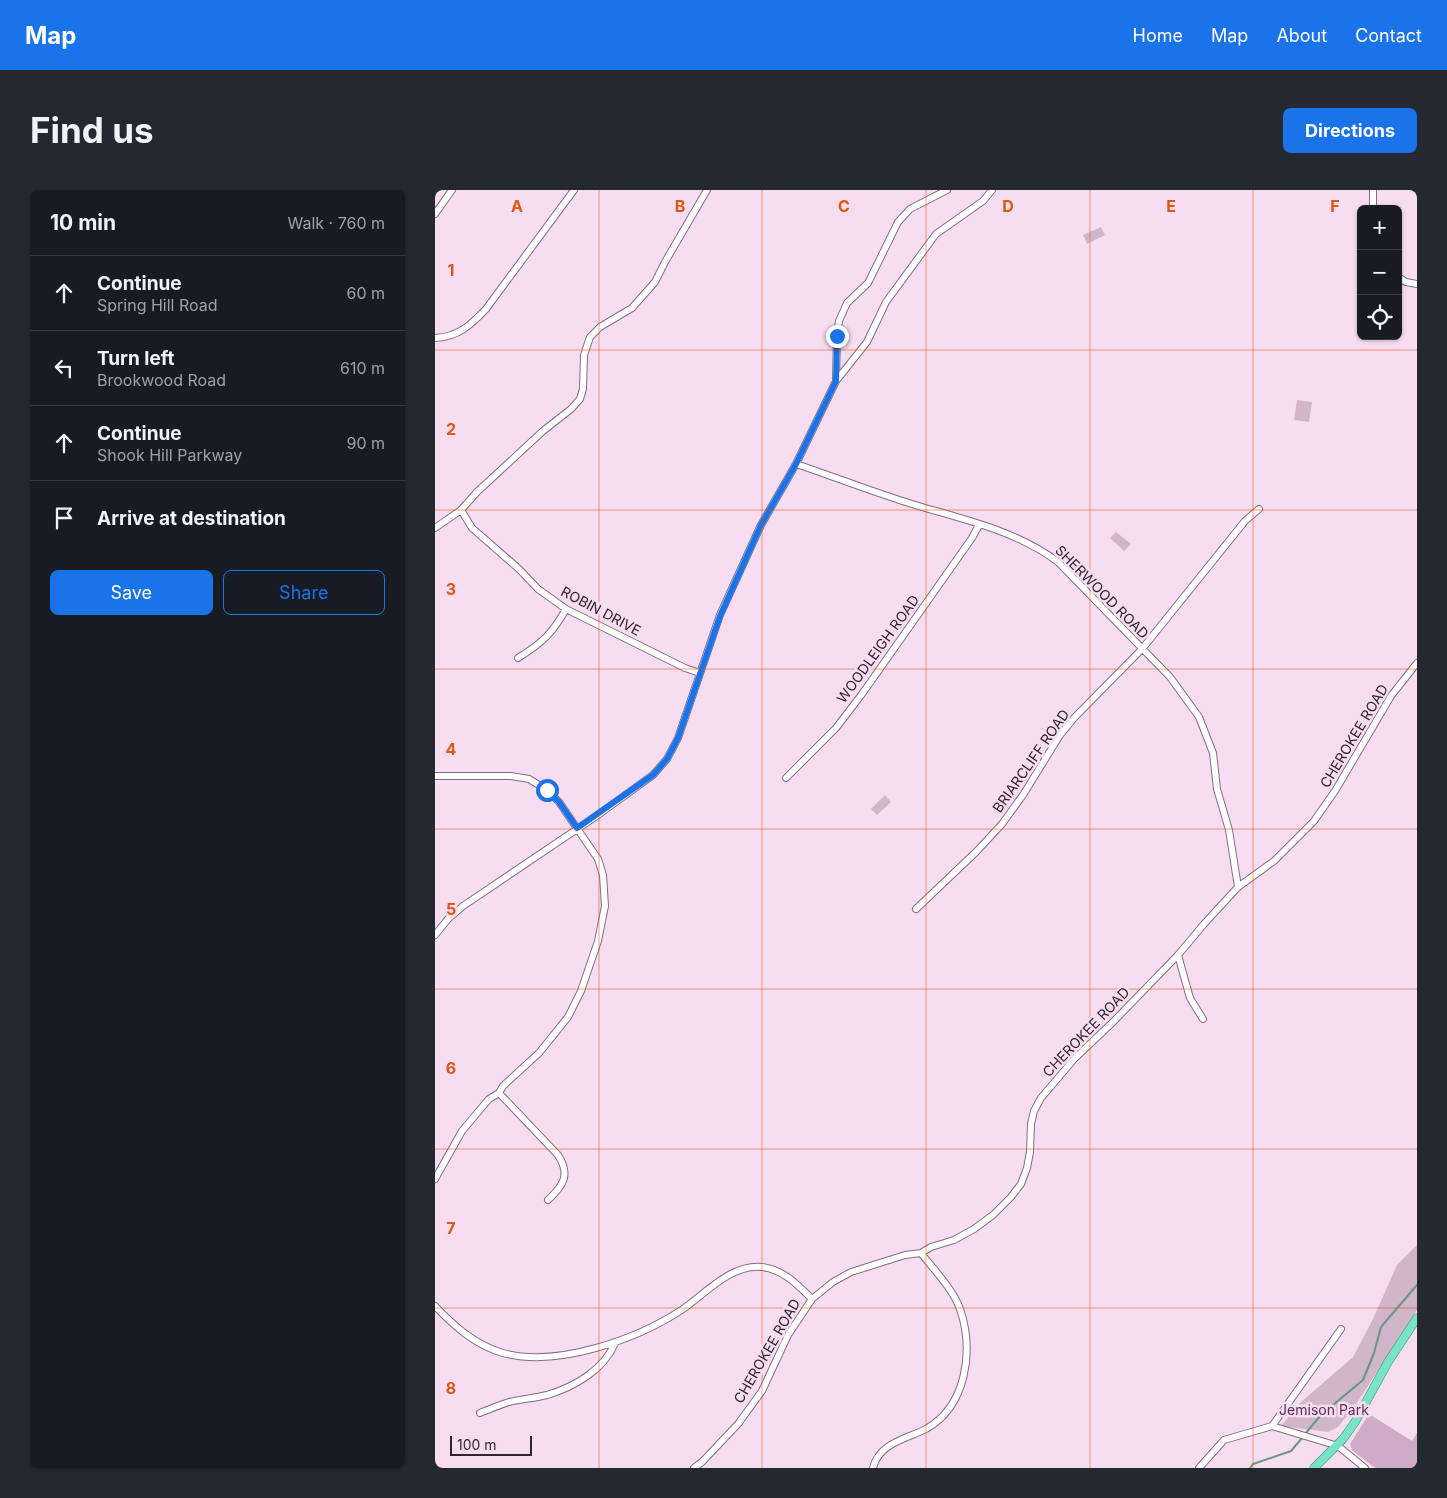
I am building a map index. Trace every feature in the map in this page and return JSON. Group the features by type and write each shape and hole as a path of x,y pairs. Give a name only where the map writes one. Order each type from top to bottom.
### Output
{"main road":[{"path":"1314,1468 1338,1446 1355,1422 1388,1362 1417,1318"}],"street":[{"path":"435,214 452,190"},
{"path":"435,338 446,338 457,334 471,325 486,309 573,190"},
{"path":"435,528 461,510 483,486 580,399 583,389 584,356 590,337 600,327 632,308 655,282 707,190"},
{"path":"836,381 839,321 847,303 868,283 898,222 910,209 947,190"},
{"path":"435,936 448,919 463,906 653,775 667,759 678,738 720,616 757,533 796,464 836,381 867,342 886,302 936,234 983,201 992,190"},
{"path":"1373,190 1373,205"},
{"path":"1402,280 1417,284"},
{"name":"SHERWOOD ROAD","path":"796,464 911,504 1010,535 1042,550 1058,562 1170,677 1199,717 1213,753 1217,789 1229,830 1238,887"},
{"name":"BRIARCLIFF ROAD","path":"917,910 1002,824 1023,795 1060,735 1074,718 1142,649 1245,521 1259,509"},
{"name":"ROBIN DRIVE","path":"461,510 473,528 519,569 538,589 566,609 685,668 700,673"},
{"name":"WOODLEIGH ROAD","path":"786,778 836,728 862,694 972,538 979,525"},
{"path":"518,658 543,641 555,629 566,609"},
{"name":"CHEROKEE ROAD","path":"693,1468 738,1424 761,1391 787,1335 812,1298 833,1282 851,1272 905,1255 921,1253 931,1247 953,1240 974,1229 993,1215 1011,1197 1021,1184 1027,1168 1030,1152 1031,1124 1034,1111 1041,1098 1075,1058 1178,955 1238,887 1274,861 1314,821 1335,791 1391,696 1417,663"},
{"path":"435,776 511,776 529,779 547,790 559,802 598,859 603,875 605,906 598,941 581,991 568,1016 539,1053 503,1086 499,1094 489,1099 462,1130 435,1179"},
{"path":"1178,955 1190,998 1203,1019"},
{"path":"499,1094 558,1155 563,1163 565,1176 563,1185 548,1200"},
{"path":"873,1468 874,1462 883,1450 927,1428 944,1414 954,1402 960,1390 967,1364 967,1341 960,1309 953,1295 921,1253"},
{"path":"435,1306 452,1324 477,1342 503,1353 529,1357 565,1355 615,1342 665,1320 729,1275 748,1268 761,1267 780,1272 793,1280 812,1298"},
{"path":"1273,1426 1341,1329"},
{"path":"480,1413 507,1403 547,1395 567,1387 593,1372 610,1355 615,1342"},
{"path":"1199,1468 1224,1440 1273,1426 1338,1446 1365,1468"}],"green space":[{"path":"1101,227 1105,235 1087,244 1083,235"},
{"path":"1297,400 1312,402 1309,422 1294,420"},
{"path":"1116,532 1131,544 1124,551 1110,538"},
{"path":"885,795 891,802 877,815 871,809"},
{"name":"Jemison Park","path":"1417,1245 1417,1310 1355,1406 1338,1427 1328,1432 1281,1426 1300,1403 1353,1357 1373,1319 1397,1265"}],"shaded area":[{"path":"1369,1414 1412,1441 1417,1433 1417,1468 1375,1468 1352,1450 1350,1444"}],"waterway":[{"path":"1305,1434 1321,1415 1363,1380 1374,1353 1381,1327 1417,1285"},
{"path":"1250,1468 1253,1464 1291,1451 1302,1438"}],"route":[{"path":"547,790 559,802 577,828 653,775 667,759 678,738 720,616 761,525 796,464 836,381 837,336"}]}
